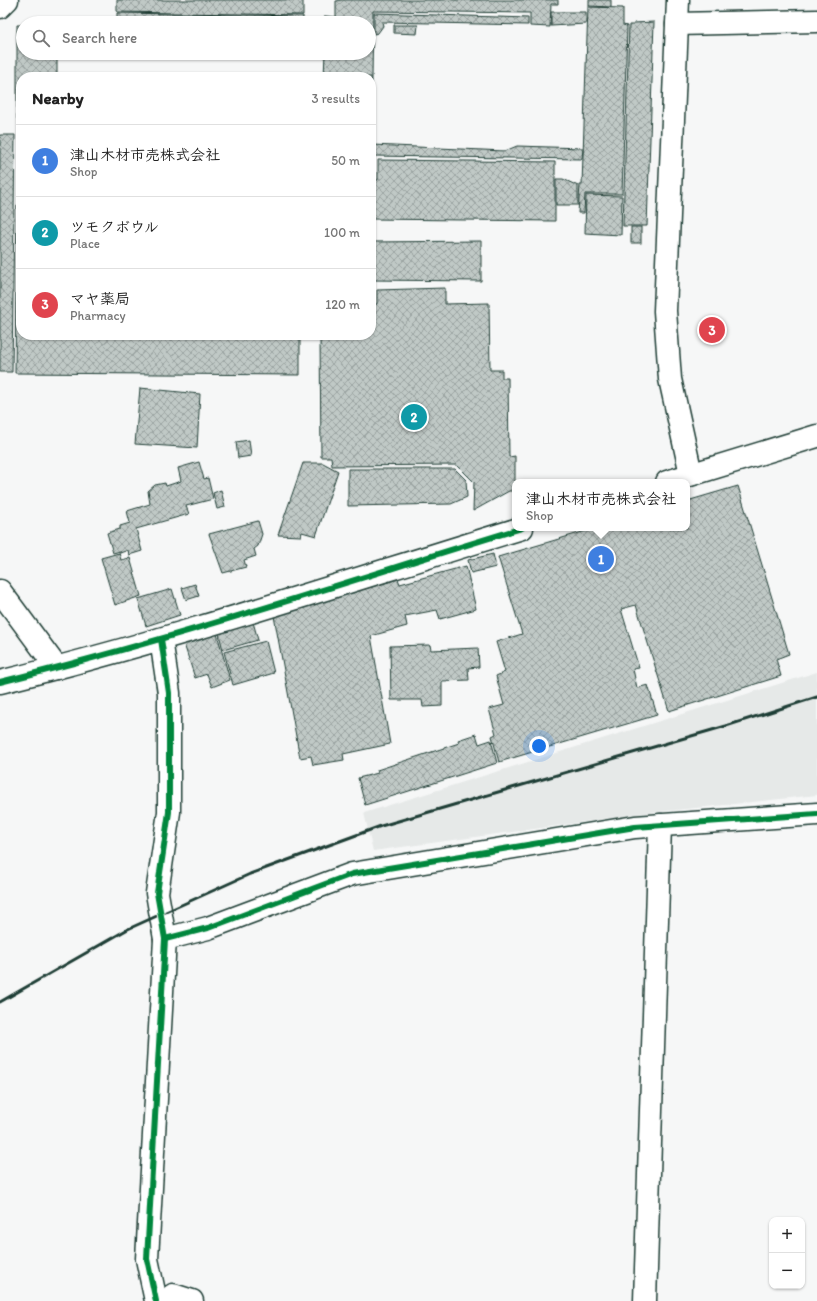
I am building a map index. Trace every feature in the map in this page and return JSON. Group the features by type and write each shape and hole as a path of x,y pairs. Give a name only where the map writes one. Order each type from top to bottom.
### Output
{"main road":[{"path":"0,7 7,0"},
{"path":"678,0 665,311 670,379 691,474"},
{"path":"677,24 817,21"},
{"path":"676,479 817,436"},
{"path":"0,682 161,639 512,531"},
{"path":"0,592 57,668"},
{"path":"156,1301 147,1259 165,939 157,893 169,812 169,693 161,639"},
{"path":"165,939 208,928 352,874 635,827 817,814"},
{"path":"645,1301 660,825"},
{"path":"170,1301 173,1295 192,1301"}],"shaded area":[{"path":"817,672 817,795 658,812 373,851 364,813"}],"building":[{"path":"117,0 303,0 303,15 117,12"},
{"path":"558,0 558,4 551,4 550,27 530,26 530,13 373,11 373,16 336,16 336,1"},
{"path":"589,0 611,0 611,7 589,6"},
{"path":"588,7 623,8 623,25 627,26 622,194 585,194 584,213 578,213 580,185 582,185"},
{"path":"551,12 586,12 586,24 551,26"},
{"path":"117,13 303,16 117,16"},
{"path":"374,13 528,18 528,25 382,22 383,26 376,34 376,16 374,16"},
{"path":"654,22 647,226 623,226 629,25 634,25 634,23"},
{"path":"394,25 418,25 417,34 394,33"},
{"path":"17,60 57,60 57,72 17,72"},
{"path":"325,60 372,60 372,72 324,72"},
{"path":"0,135 15,135 12,372 0,372"},
{"path":"376,145 505,151 517,146 583,148 582,159 376,156"},
{"path":"378,160 555,162 555,221 376,219 376,180 378,180"},
{"path":"556,179 563,179 578,186 578,205 556,205"},
{"path":"586,195 622,196 621,235 585,233"},
{"path":"631,227 641,227 641,243 631,243"},
{"path":"481,241 481,281 376,280 376,242"},
{"path":"445,288 445,304 489,303 490,370 502,370 502,378 508,378 509,457 515,456 515,479 512,479 512,491 509,491 473,511 474,482 457,465 332,466 331,457 321,457 320,340 376,340 377,290"},
{"path":"16,289 16,340 300,340 300,375 15,373"},
{"path":"140,388 200,394 197,448 135,444"},
{"path":"249,440 251,456 238,458 236,442"},
{"path":"199,462 204,479 208,478 213,499 186,506 189,514 136,529 142,551 129,555 128,550 120,553 120,551 113,553 107,533 120,529 120,526 130,523 127,511 150,504 148,491 155,485 165,483 166,486 181,481 178,468"},
{"path":"303,463 323,463 338,471 316,536 302,532 301,536 278,535"},
{"path":"348,469 455,469 466,480 467,497 451,504 348,506"},
{"path":"738,486 789,654 776,659 781,676 669,711 636,605 621,609 639,668 633,669 637,688 648,685 657,715 499,762 492,736 496,734 489,709 504,705 496,676 505,672 496,642 522,634 498,557 586,531 690,531 690,500"},
{"path":"221,490 225,507 217,509 213,493"},
{"path":"258,521 262,534 258,546 254,549 256,556 244,560 246,567 223,573 209,534"},
{"path":"119,553 121,560 130,558 141,596 115,605 101,558"},
{"path":"493,554 496,567 471,573 468,560"},
{"path":"466,566 476,609 440,619 437,610 405,616 407,626 371,636 390,744 343,754 344,760 313,765 311,756 300,758 274,616 398,579 400,584"},
{"path":"195,584 199,596 186,600 182,588"},
{"path":"172,589 180,615 146,626 138,599"},
{"path":"253,622 258,640 223,650 219,634"},
{"path":"217,634 230,680 212,687 207,674 195,678 184,644"},
{"path":"266,641 274,673 233,685 224,652"},
{"path":"430,645 431,650 478,648 479,667 468,668 469,680 442,681 442,706 423,707 422,700 391,700 390,646"},
{"path":"476,734 479,744 491,740 497,763 365,805 358,778 378,773 377,770 459,743 458,740"}],"railway":[{"path":"0,1002 128,929 250,874 381,826 726,726 817,697"}],"cycle path":[{"path":"0,682 131,647 262,609 512,531"},
{"path":"156,1301 147,1259 165,939 157,893 169,812 169,693 161,639"},
{"path":"165,939 208,928 352,874 635,827 817,814"}],"place":[{"name":"マヤ薬局","path":"712,330"},
{"name":"ツモクボウル","path":"414,417"},
{"name":"津山木材市売株式会社","path":"601,559"}]}
